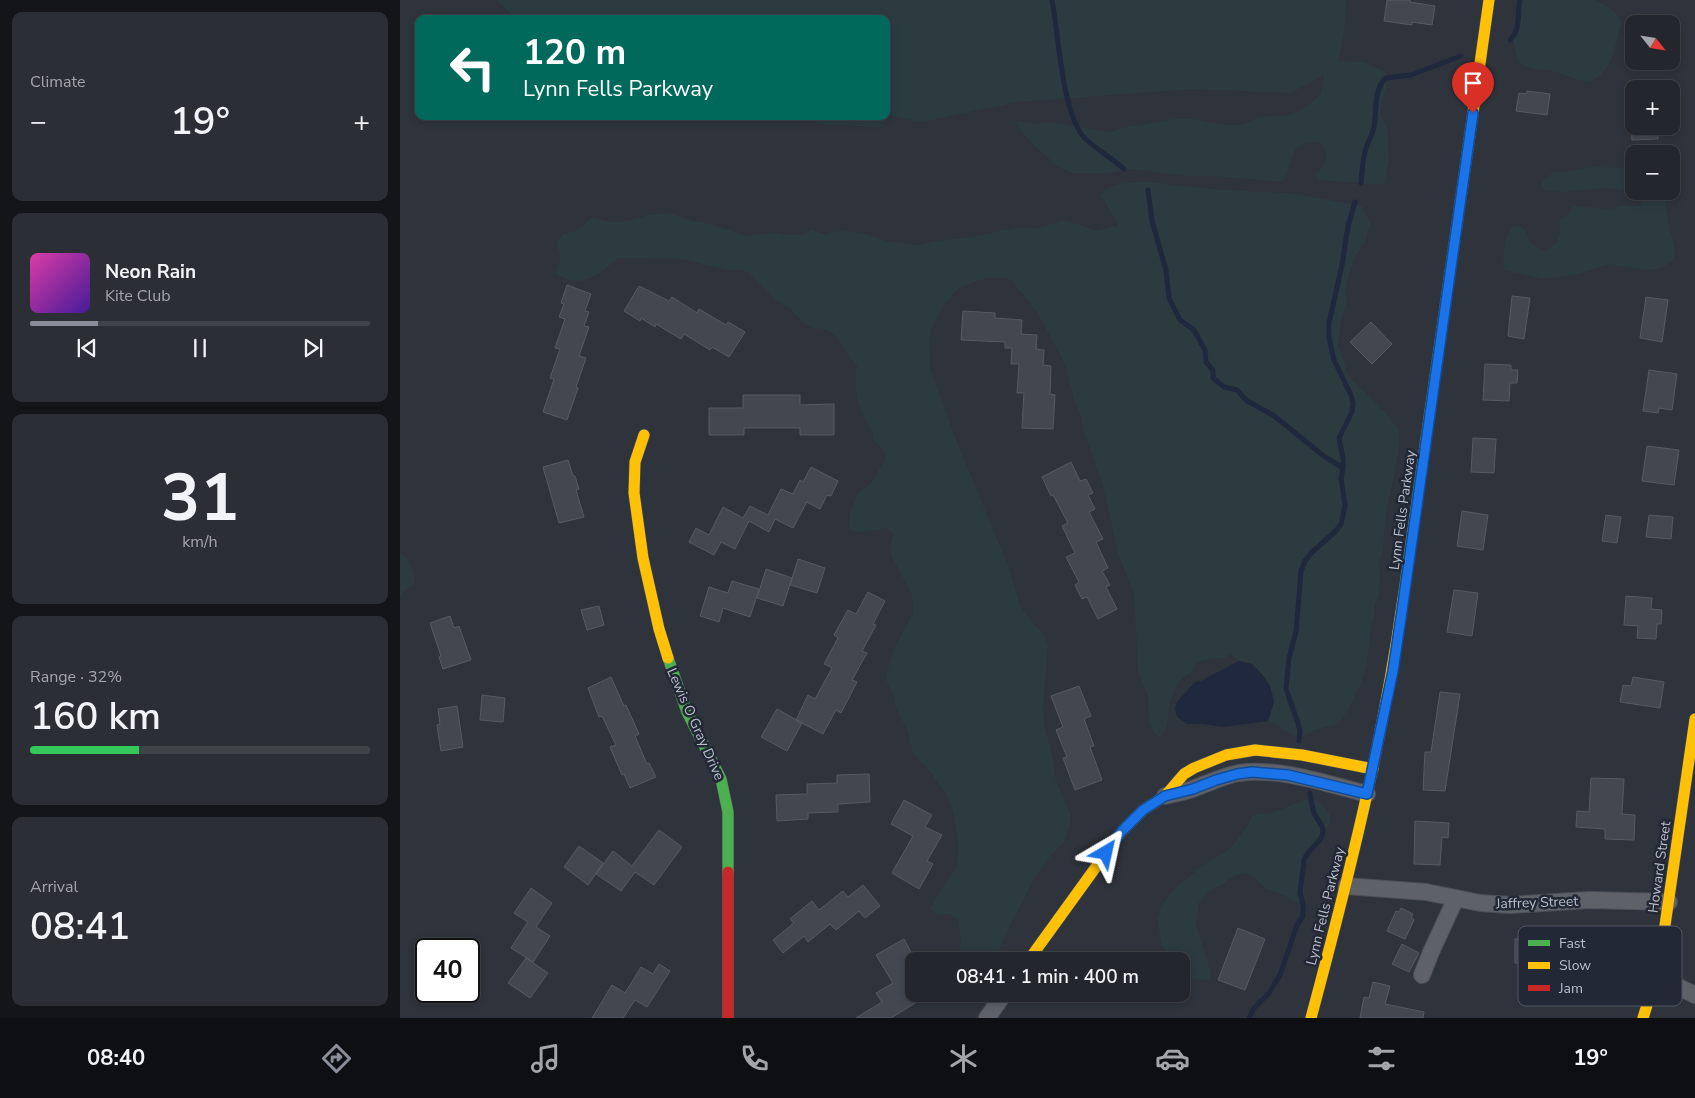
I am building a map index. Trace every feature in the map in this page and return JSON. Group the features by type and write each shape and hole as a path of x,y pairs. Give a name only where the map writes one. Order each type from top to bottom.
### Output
{"street":[{"name":"Lynn Fells Parkway","path":"1311,1018 1346,886 1393,671 1489,0"},
{"name":"Lewis O Gray Drive","path":"644,435 635,462 634,494 643,558 659,629 687,712 721,779 727,801 728,1018"},
{"name":"Howard Street","path":"1665,926 1691,782 1695,719"},
{"path":"1035,952 1122,831 1143,810 1165,796 1184,774 1194,768 1226,755 1255,750 1302,755 1372,769"},
{"path":"1165,796 1237,774 1252,772 1288,775 1367,794"},
{"name":"Jaffrey Street","path":"1346,886 1426,892 1480,903 1510,905 1589,900 1669,902"},
{"path":"1422,975 1456,898"},
{"path":"1682,989 1695,995"},
{"path":"987,1018 998,1002"},
{"name":"Howard Street","path":"1643,1018 1647,1006"}],"shaded area":[{"path":"497,0 1346,0 1344,33 1339,61 1364,62 1386,72 1387,84 1380,112 1388,132 1389,161 1382,185 1319,180 1314,174 1324,164 1326,156 1320,143 1313,142 1296,148 1283,182 1215,176 1184,176 1131,169 1109,173 1071,173 1056,165 1032,144 1014,121 1037,124 1050,122 1111,132 1121,128 1174,119 1193,119 1226,125 1241,125 1258,117 1289,115 1301,110 1321,93 1324,75 1291,93 1193,89 1018,102 922,122 890,116 890,15 512,15"},
{"path":"1522,0 1596,0 1610,8 1622,23 1612,57 1604,72 1589,82 1577,80 1563,74 1528,67 1518,61 1513,39"},
{"path":"806,120 887,120 881,127 827,125"},
{"path":"1591,167 1625,168 1625,190 1606,188 1563,192 1546,191 1542,187 1543,180 1554,172"},
{"path":"1147,182 1222,190 1289,193 1358,205 1363,207 1366,216 1371,221 1365,242 1356,255 1349,274 1345,292 1347,301 1341,321 1338,345 1349,377 1386,413 1399,430 1399,449 1386,514 1383,550 1379,564 1379,595 1374,606 1375,614 1371,627 1367,665 1348,710 1338,724 1314,730 1300,739 1268,721 1274,702 1273,694 1266,680 1252,664 1239,661 1229,654 1225,658 1197,662 1191,673 1182,679 1176,687 1170,702 1164,733 1161,738 1155,734 1149,722 1148,696 1138,673 1134,593 1118,554 1103,485 1083,429 1081,416 1074,399 1064,362 1037,312 1011,280 986,278 959,288 943,306 931,329 929,339 930,368 955,437 1009,568 1020,605 1043,634 1048,646 1043,709 1045,728 1053,758 1056,781 1070,813 1070,825 1064,842 1048,859 1032,883 1007,931 999,952 959,952 961,938 958,920 949,914 936,914 930,908 957,865 959,848 953,812 946,794 929,770 913,754 907,730 896,708 894,697 886,680 894,649 913,613 912,595 892,557 890,547 893,533 885,528 860,532 851,530 849,526 850,513 859,492 870,484 885,460 884,451 873,439 871,429 857,398 857,365 835,335 822,329 813,329 802,322 791,309 777,301 748,272 732,271 682,259 618,258 597,275 581,281 573,281 556,273 560,260 557,243 563,234 579,228 592,217 614,223 648,215 669,213 747,236 773,232 786,235 800,235 812,230 826,235 831,232 844,231 862,233 886,241 918,245 1021,227 1034,229 1062,221 1068,221 1098,231 1113,226 1119,227 1104,200 1100,197 1108,188 1127,183"},
{"path":"1640,200 1665,200 1668,223 1675,248 1673,261 1663,267 1643,270 1609,264 1578,274 1543,279 1504,270 1504,248 1511,227 1519,226 1522,228 1532,243 1545,251 1557,242 1560,232 1559,220 1569,213 1574,206 1609,209 1623,205 1634,207 1641,205"},
{"path":"400,552 413,570 415,582 400,596"},
{"path":"1312,797 1329,813 1331,820 1329,826 1304,855 1300,870 1305,890 1301,902 1293,901 1286,896 1266,889 1253,876 1243,873 1230,878 1209,891 1199,902 1196,924 1211,973 1210,980 1190,978 1190,952 1166,952 1162,946 1157,918 1162,905 1172,891 1203,865 1232,846 1253,815 1274,812"}],"water":[{"path":"1239,661 1252,664 1270,686 1274,702 1268,721 1222,727 1187,724 1177,717 1175,709 1177,702 1195,682 1201,681"}],"building":[{"path":"1387,0 1410,0 1410,2 1435,6 1432,25 1412,22 1412,25 1384,21"},
{"path":"1527,91 1550,94 1547,115 1516,111 1519,93 1526,94"},
{"path":"1632,135 1658,135 1658,139 1632,140"},
{"path":"567,285 591,294 585,311 589,312 584,326 589,327 579,356 586,358 567,420 543,412 554,379 550,378 560,349 555,348 565,319 559,317 564,304 561,303"},
{"path":"639,286 669,301 672,297 697,313 699,309 726,325 728,322 745,332 729,357 712,347 710,350 684,334 681,339 656,324 655,327 641,318 640,321 624,311"},
{"path":"1512,296 1530,298 1524,339 1508,336"},
{"path":"1646,297 1668,300 1662,342 1640,338"},
{"path":"963,311 995,313 995,318 1022,320 1021,334 1037,335 1036,349 1044,350 1043,365 1051,366 1050,394 1055,395 1053,429 1022,428 1024,393 1017,393 1019,364 1011,364 1012,348 1005,348 1005,342 961,340"},
{"path":"1371,322 1392,344 1372,364 1350,342"},
{"path":"1485,364 1511,365 1511,370 1518,370 1517,383 1510,383 1509,401 1483,400"},
{"path":"1649,370 1677,374 1672,410 1659,408 1658,413 1643,411"},
{"path":"743,395 800,395 800,405 834,404 834,435 800,435 800,428 744,428 744,435 709,435 709,408 743,408"},
{"path":"1473,438 1496,439 1494,473 1471,472"},
{"path":"1647,446 1679,450 1674,485 1642,481"},
{"path":"568,460 579,489 576,490 584,517 559,523 543,467"},
{"path":"1071,462 1080,481 1086,479 1093,493 1088,495 1095,509 1089,512 1103,539 1096,542 1108,568 1102,571 1110,585 1106,587 1117,609 1098,619 1087,597 1082,599 1075,585 1079,582 1066,557 1075,553 1062,526 1068,523 1053,495 1051,496 1042,477"},
{"path":"811,467 838,481 831,496 827,495 820,509 807,502 793,528 775,519 769,532 749,521 735,549 721,542 714,555 689,542 696,528 709,535 723,507 743,518 750,506 768,515 781,489 793,494 800,480 803,482"},
{"path":"1462,511 1488,515 1483,550 1457,546"},
{"path":"1606,515 1621,517 1617,543 1602,541"},
{"path":"1649,515 1673,517 1671,539 1646,537"},
{"path":"798,559 825,568 817,593 790,585"},
{"path":"766,569 792,578 783,606 757,598"},
{"path":"732,581 759,589 750,617 723,608 719,622 700,616 709,587 728,593"},
{"path":"1454,590 1478,593 1472,636 1447,632"},
{"path":"868,592 885,601 873,624 876,625 862,651 867,653 852,680 857,682 841,713 836,710 823,734 796,720 808,695 815,699 832,668 824,664 838,638 834,635 848,610 856,614"},
{"path":"1626,596 1652,598 1651,609 1662,610 1661,624 1657,624 1656,639 1637,638 1638,626 1624,625"},
{"path":"599,606 604,625 587,630 581,610"},
{"path":"450,616 454,628 459,626 471,660 443,669 439,657 441,656 430,623"},
{"path":"611,677 639,734 635,736 647,764 649,763 656,777 630,788 610,747 616,745 602,716 599,717 588,688"},
{"path":"1633,677 1664,682 1660,708 1620,702 1623,685 1631,686"},
{"path":"1079,686 1091,716 1084,719 1094,746 1090,747 1102,780 1075,790 1063,758 1067,757 1056,730 1063,727 1051,696"},
{"path":"1440,692 1460,694 1445,791 1423,790 1425,752 1431,752"},
{"path":"482,695 505,698 503,722 480,720"},
{"path":"457,706 463,747 441,751 437,725 440,724 438,709"},
{"path":"777,709 802,723 787,751 761,737"},
{"path":"869,774 870,802 838,804 838,812 808,813 808,819 777,821 776,795 807,794 807,784 837,783 837,775"},
{"path":"1591,778 1624,779 1622,814 1635,815 1634,840 1605,839 1605,829 1576,827 1577,811 1589,812"},
{"path":"904,800 932,815 925,827 942,835 927,861 933,864 919,889 892,873 913,836 891,824"},
{"path":"1415,821 1449,823 1448,838 1442,837 1440,865 1414,864"},
{"path":"659,830 682,847 654,885 635,872 621,891 596,874 613,851 632,866"},
{"path":"579,846 603,863 588,885 564,867"},
{"path":"863,885 880,906 865,918 859,911 836,930 830,924 808,942 804,936 783,953 773,940 794,923 790,919 812,901 819,910 843,891 848,897"},
{"path":"531,888 552,903 536,927 550,936 533,962 511,948 528,922 514,913"},
{"path":"1401,908 1413,914 1411,918 1414,920 1405,939 1387,931 1396,911 1399,912"},
{"path":"1238,928 1265,939 1245,990 1218,980"},
{"path":"904,939 911,952 905,952 905,1002 917,1002 891,1018 856,1018 882,1002 876,993 893,983 876,955"},
{"path":"1515,939 1518,939 1518,963 1515,963"},
{"path":"1402,944 1419,953 1409,972 1392,964"},
{"path":"526,958 548,973 530,998 508,983"},
{"path":"659,964 670,971 647,1007 635,1000 623,1018 592,1018 612,985 625,993 641,967 653,974"},
{"path":"1373,982 1390,986 1385,1004 1424,1012 1423,1018 1360,1018 1364,997 1369,998"}],"waterway":[{"path":"1052,0 1065,89 1075,122 1086,140 1124,169"},
{"path":"1510,40 1516,32 1520,0"},
{"path":"1361,183 1364,156 1374,127 1377,94 1382,83 1386,78 1411,75 1461,56"},
{"path":"1148,190 1152,221 1166,270 1169,298 1180,320 1194,330 1205,350 1206,362 1213,370 1213,378 1224,387 1237,390 1247,401 1273,415 1325,457 1343,468"},
{"path":"1299,741 1300,731 1286,689 1289,658 1296,632 1301,571 1311,553 1336,531 1341,524 1345,506 1341,478 1343,458 1339,438 1352,412 1353,403 1334,360 1329,338 1329,323 1342,265 1348,226 1355,202"},
{"path":"1249,1018 1254,1008 1269,993 1280,975 1297,925 1303,916 1303,904 1300,893 1304,860 1323,834 1321,825 1314,813 1310,793"}],"traffic: fast":[{"path":"1403,599 1464,176"},
{"path":"668,658 687,712 721,779 728,812 728,872"}],"traffic: slow":[{"path":"1464,176 1489,0"},
{"path":"644,435 635,462 634,493 643,558 659,629 668,658"},
{"path":"1311,1018 1375,758 1403,599"},
{"path":"1665,926 1695,719"},
{"path":"1035,952 1122,831 1143,810 1165,796 1184,774 1194,768 1226,755 1255,750 1302,755 1373,769"},
{"path":"1643,1018 1647,1006"}],"traffic: jam":[{"path":"728,872 728,1018"}],"route":[{"path":"1106,853 1122,831 1143,810 1165,796 1237,774 1252,772 1288,775 1367,794 1393,671 1473,113"}]}
